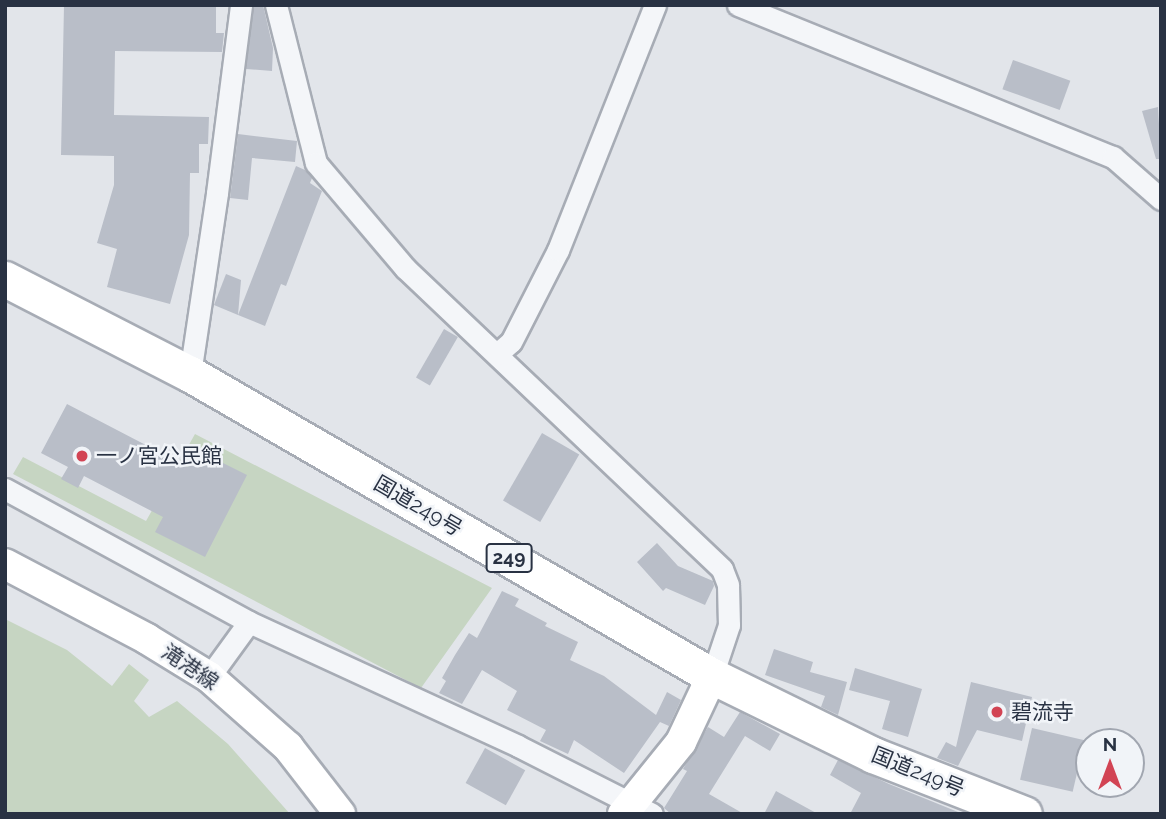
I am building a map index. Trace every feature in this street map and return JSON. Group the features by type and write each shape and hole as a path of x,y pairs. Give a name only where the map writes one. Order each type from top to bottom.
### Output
{"highway":[{"name":"国道249号","path":"5,278 190,374 712,676 873,755 1024,814"}],"main road":[{"name":"滝港線","path":"5,564 147,639 209,677 288,747 340,814"},
{"path":"636,810 681,741 712,676"}],"street":[{"path":"190,374 241,5"},
{"path":"276,5 316,163 405,268 722,569 728,585 729,625 712,676"},
{"path":"497,354 510,341 558,250 655,5"},
{"path":"738,5 1113,158 1161,199"},
{"path":"5,489 249,622 636,810"},
{"path":"209,677 249,622"}],"green space":[{"path":"195,434 492,588 421,688 13,474 23,457 146,521"},
{"path":"5,619 67,650 112,686 129,664 149,680 134,701 149,717 177,701 228,744 290,814 5,814"}],"building":[{"path":"64,5 216,5 216,33 224,33 222,52 115,51 114,115 209,117 208,144 199,144 199,173 190,173 189,235 170,304 107,287 117,249 97,243 114,185 114,156 61,155"},
{"path":"254,5 263,5 273,48 272,71 246,69"},
{"path":"1013,60 1070,81 1060,110 1002,89"},
{"path":"1158,107 1161,159 1156,159 1142,111"},
{"path":"238,134 297,141 295,162 252,158 248,200 230,198"},
{"path":"296,166 305,170 312,178 310,183 322,191 286,286 281,284 265,326 238,315"},
{"path":"226,274 241,280 238,315 214,305"},
{"path":"444,329 458,337 430,385 416,377"},
{"path":"67,404 188,467 197,450 247,475 205,557 155,532 163,517 84,476 78,488 61,479 68,467 41,453"},
{"path":"542,433 579,454 540,522 503,501"},
{"path":"657,543 678,566 713,581 714,586 705,605 666,588 663,591 637,562"},
{"path":"502,591 519,599 515,606 547,623 545,626 578,642 570,660 604,676 656,715 667,692 681,700 669,726 660,722 624,773 574,740 568,754 540,741 546,730 507,710 517,691 482,670 462,704 439,693 446,681 442,678 455,655 469,633 477,638"},
{"path":"774,649 813,662 810,672 847,682 838,715 821,707 825,696 765,675"},
{"path":"855,668 922,689 908,737 882,729 890,701 849,690"},
{"name":"碧流寺","path":"971,682 1032,697 1022,741 977,730 958,766 937,758 946,742 956,747"},
{"path":"740,712 780,734 770,751 745,736 709,794 744,814 671,814 664,808 687,771 683,769 708,727 724,737"},
{"path":"1032,728 1075,738 1073,792 1020,780"},
{"path":"485,748 525,770 506,805 466,783"},
{"path":"838,760 963,814 850,814 861,793 830,775"},
{"path":"776,791 818,814 764,814"}],"place":[{"name":"一ノ宮公民館","path":"82,456"},
{"name":"碧流寺","path":"997,712"}]}
